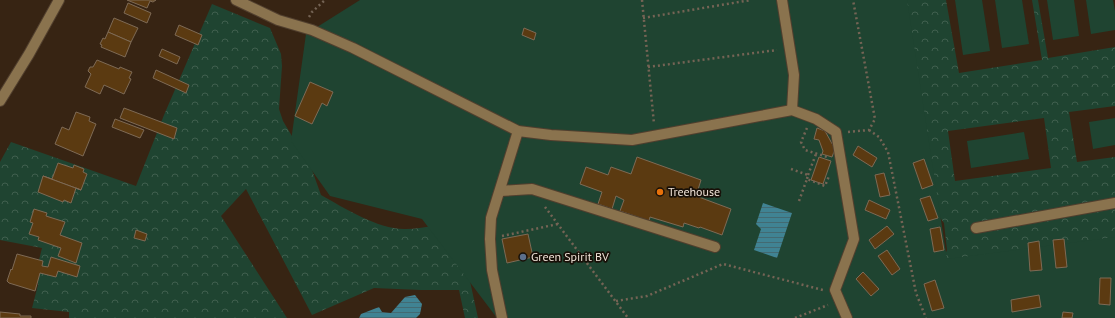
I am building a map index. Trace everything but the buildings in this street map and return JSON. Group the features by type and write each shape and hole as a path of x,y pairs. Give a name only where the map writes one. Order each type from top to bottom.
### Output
{"street":[{"path":"0,101 29,54 59,0"},
{"path":"236,0 278,20 303,27 354,48 518,130 551,135 632,140 792,110 810,117 836,132 838,159 854,239 835,290 847,318"},
{"path":"782,0 794,75 792,110"},
{"path":"502,318 492,270 490,238 491,218 518,130"},
{"path":"500,191 532,188 715,246"},
{"path":"976,228 1115,203"}],"path":[{"path":"303,27 312,12 325,0"},
{"path":"642,0 655,136"},
{"path":"644,18 751,0"},
{"path":"853,0 875,119 869,130"},
{"path":"648,67 790,48"},
{"path":"806,179 825,186 838,159 805,150 801,142 810,117"},
{"path":"836,132 869,130 879,137 888,152 916,293 926,318"},
{"path":"799,201 816,154"},
{"path":"791,169 808,175"},
{"path":"532,188 628,318"},
{"path":"490,238 558,224"},
{"path":"616,301 647,296 723,264 838,297"},
{"path":"795,318 838,297"}],"green space":[{"path":"360,0 907,0 947,259 1115,237 1115,318 497,318 422,219 330,196 291,141 306,34"},
{"path":"786,0 946,0 959,73 1042,60 1032,0 1038,0 1048,58 1115,47 1115,106 1069,112 1077,162 1115,157 1115,318 942,261 947,250 944,223","holes":["1044,118 1051,168 955,181 948,131"]},
{"path":"955,0 982,0 990,51 963,55"},
{"path":"995,0 1022,0 1029,44 1002,48"},
{"path":"1047,0 1074,0 1079,36 1053,40"},
{"path":"1086,0 1113,0 1115,11 1115,30 1091,34"},
{"path":"212,4 270,28 281,54 282,66 279,109 283,121 312,170 321,195 362,217 385,226 406,229 433,226 468,272 478,318 465,318 459,290 374,288 312,315 246,189 221,216 287,318 69,318 69,312 32,308 38,285 38,264 42,248 0,240 0,162 11,142 136,186 164,115"},
{"path":"1115,118 1115,145 1093,149 1089,122"},
{"path":"1024,132 1029,159 971,168 967,141"}],"water":[{"path":"763,203 792,213 777,258 754,250 761,229 756,224"},
{"path":"415,295 422,304 420,314 416,318 359,318 361,314 379,307 382,312 391,313 405,297"}],"place":[{"name":"Treehouse","path":"660,192"},
{"name":"Green Spirit BV","path":"523,257"}]}
